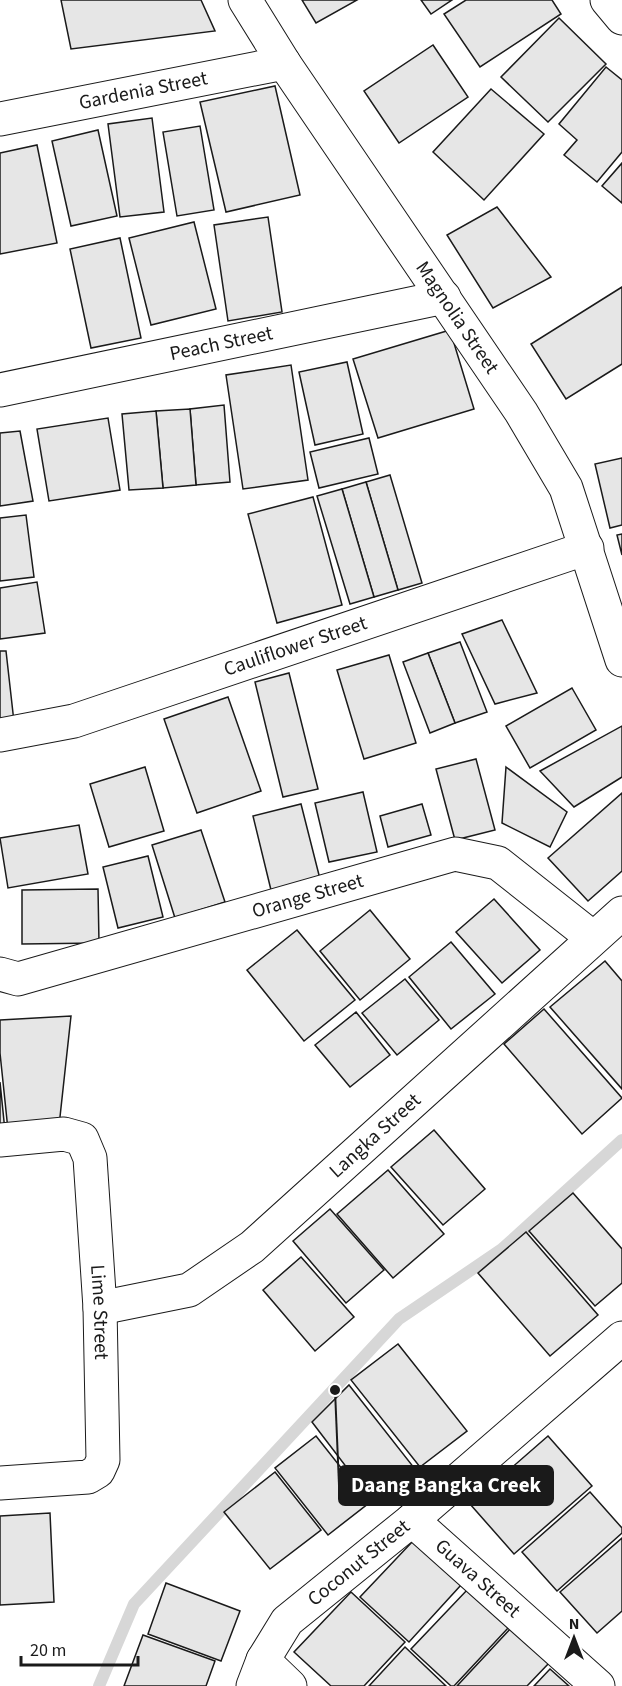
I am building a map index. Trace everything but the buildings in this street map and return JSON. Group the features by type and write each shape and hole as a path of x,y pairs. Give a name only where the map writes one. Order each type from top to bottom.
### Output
{"street":[{"name":"Magnolia Street","path":"245,0 284,63 521,412 566,488 622,660"},
{"path":"607,0 622,18"},
{"name":"Gardenia Street","path":"0,118 284,63"},
{"name":"Peach Street","path":"0,390 444,297"},
{"name":"Cauliflower Street","path":"0,735 74,721 587,548"},
{"name":"Orange Street","path":"0,974 18,980 454,854 498,863 593,938"},
{"name":"Langka Street","path":"100,1308 189,1290 252,1247 622,913"},
{"name":"Lime Street","path":"0,1140 64,1134 82,1139 90,1158 100,1308 103,1460 98,1471 88,1477 0,1484"},
{"name":"Coconut Street","path":"258,1673 287,1621 412,1520 622,1338"},
{"name":"Guava Street","path":"412,1520 598,1686"},
{"path":"258,1673 290,1686"}],"waterway":[{"path":"99,1686 134,1604 399,1319 502,1249 622,1140"}],"place":[{"name":"Daang Bangka Creek","path":"335,1390"}]}
